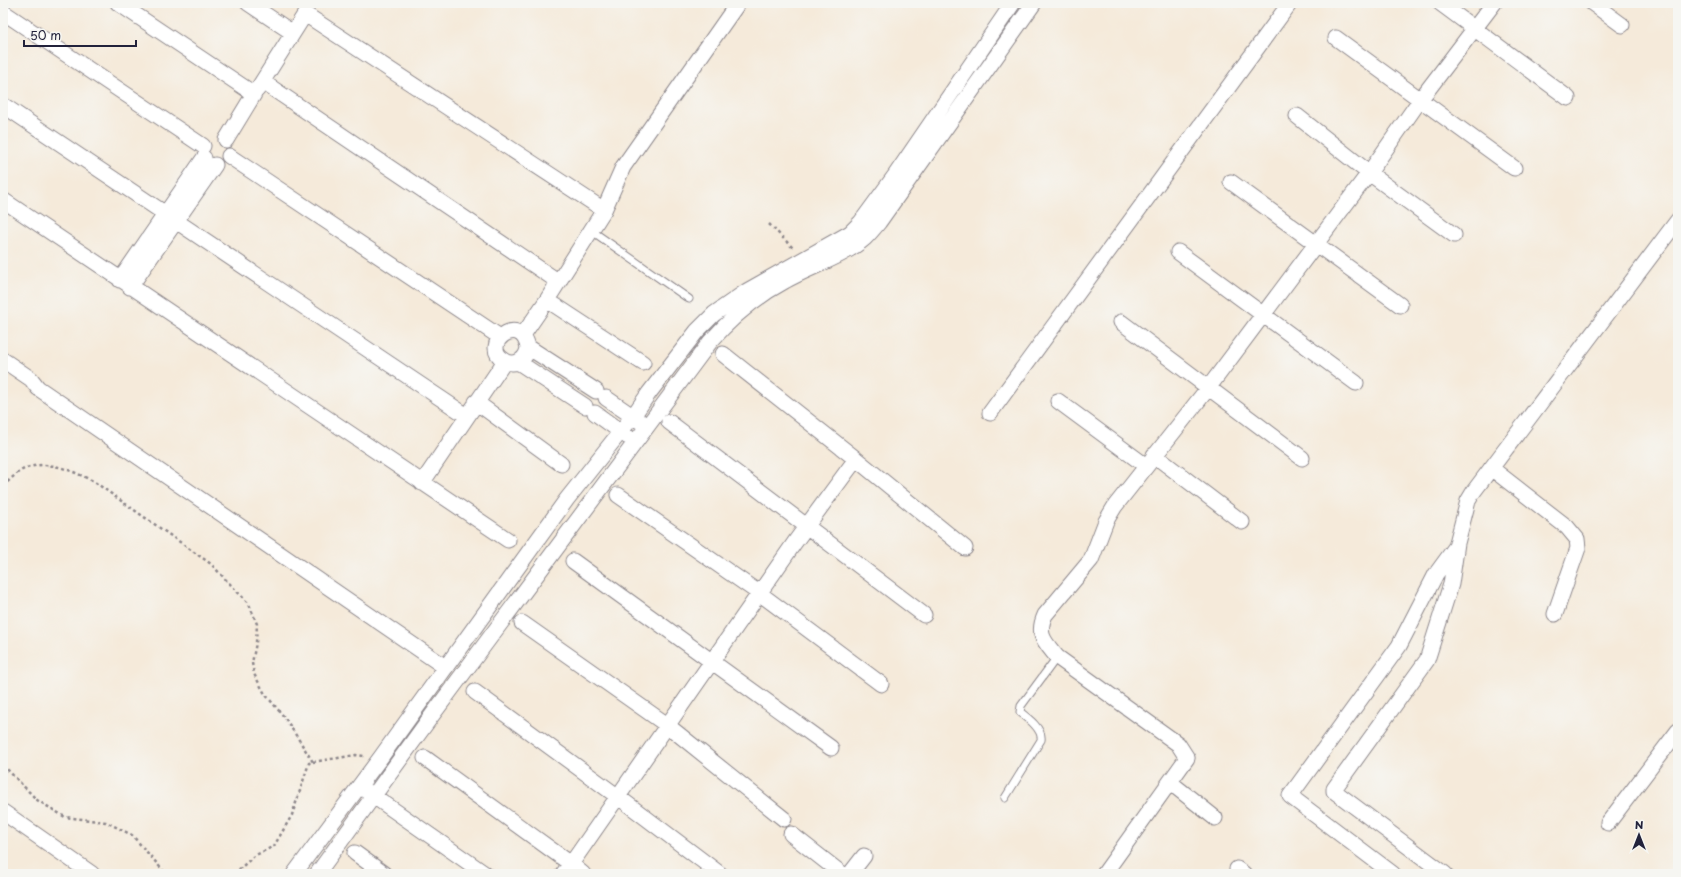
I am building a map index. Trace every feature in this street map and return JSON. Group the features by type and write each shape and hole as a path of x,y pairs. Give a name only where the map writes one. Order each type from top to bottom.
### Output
{"street":[{"path":"118,3 254,94"},
{"path":"248,3 293,33"},
{"path":"422,483 476,402 512,362 526,356 526,341 547,300 604,210 623,167 738,3"},
{"path":"294,874 381,757 566,499 633,416 697,331 714,314 750,296 805,259 850,233 861,222 894,177 1013,3"},
{"path":"781,276 850,248 865,238 879,222 1034,3"},
{"path":"990,413 1290,3"},
{"path":"1440,3 1568,98"},
{"path":"1104,874 1171,783 1187,758 1178,744 1058,657 1046,643 1041,633 1041,625 1045,615 1091,560 1106,521 1115,506 1209,387 1369,173 1420,100 1494,3"},
{"path":"1592,3 1622,25"},
{"path":"3,12 207,156 224,163 229,156 229,145 226,140 220,137 212,137 206,140 207,156 170,219 125,283"},
{"path":"226,140 305,14 604,210"},
{"path":"1336,38 1514,168"},
{"path":"263,82 559,282"},
{"path":"3,105 170,219 467,416"},
{"path":"1298,116 1369,173 1454,235"},
{"path":"229,156 500,337"},
{"path":"1231,182 1400,305"},
{"path":"3,200 508,540"},
{"path":"1441,873 1334,791 1334,789 1427,660 1451,584 1457,543 1468,501 1491,468 1678,220"},
{"path":"1178,252 1356,383"},
{"path":"317,874 635,442 647,426 716,347 727,322 750,296"},
{"path":"547,300 643,363"},
{"path":"1121,322 1302,458"},
{"path":"635,442 590,410 512,362 500,357 497,351 497,343 500,337 511,331 647,426"},
{"path":"697,331 966,548"},
{"path":"3,360 31,380 38,388 445,667"},
{"path":"476,402 560,464"},
{"path":"1058,402 1242,522"},
{"path":"669,422 924,615"},
{"path":"567,869 712,661 856,459"},
{"path":"1491,468 1567,527 1577,539 1578,548 1555,614"},
{"path":"618,495 760,593 881,684"},
{"path":"1393,874 1290,796 1399,646 1436,574 1457,543"},
{"path":"573,561 831,748"},
{"path":"522,622 667,725 784,819"},
{"path":"474,692 617,796 720,874"},
{"path":"1608,823 1678,731"},
{"path":"425,758 567,869 583,874"},
{"path":"1171,783 1215,818"},
{"path":"359,786 485,874"},
{"path":"3,812 92,874"},
{"path":"791,834 842,874"},
{"path":"354,853 384,874"},
{"path":"850,874 864,856"}],"lane":[{"path":"592,231 690,299"},
{"path":"1005,798 1041,740 1042,735 1040,730 1020,712 1020,706 1058,657"}],"path":[{"path":"769,224 805,259"},
{"path":"3,486 21,471 37,465 52,464 72,471 93,481 211,564 249,604 257,624 256,642 252,663 254,674 265,694 286,718 313,762"},
{"path":"234,874 254,856 274,846 292,815 309,763 356,755 381,757"},
{"path":"3,765 37,800 64,817 106,822 132,835 166,874"}]}
